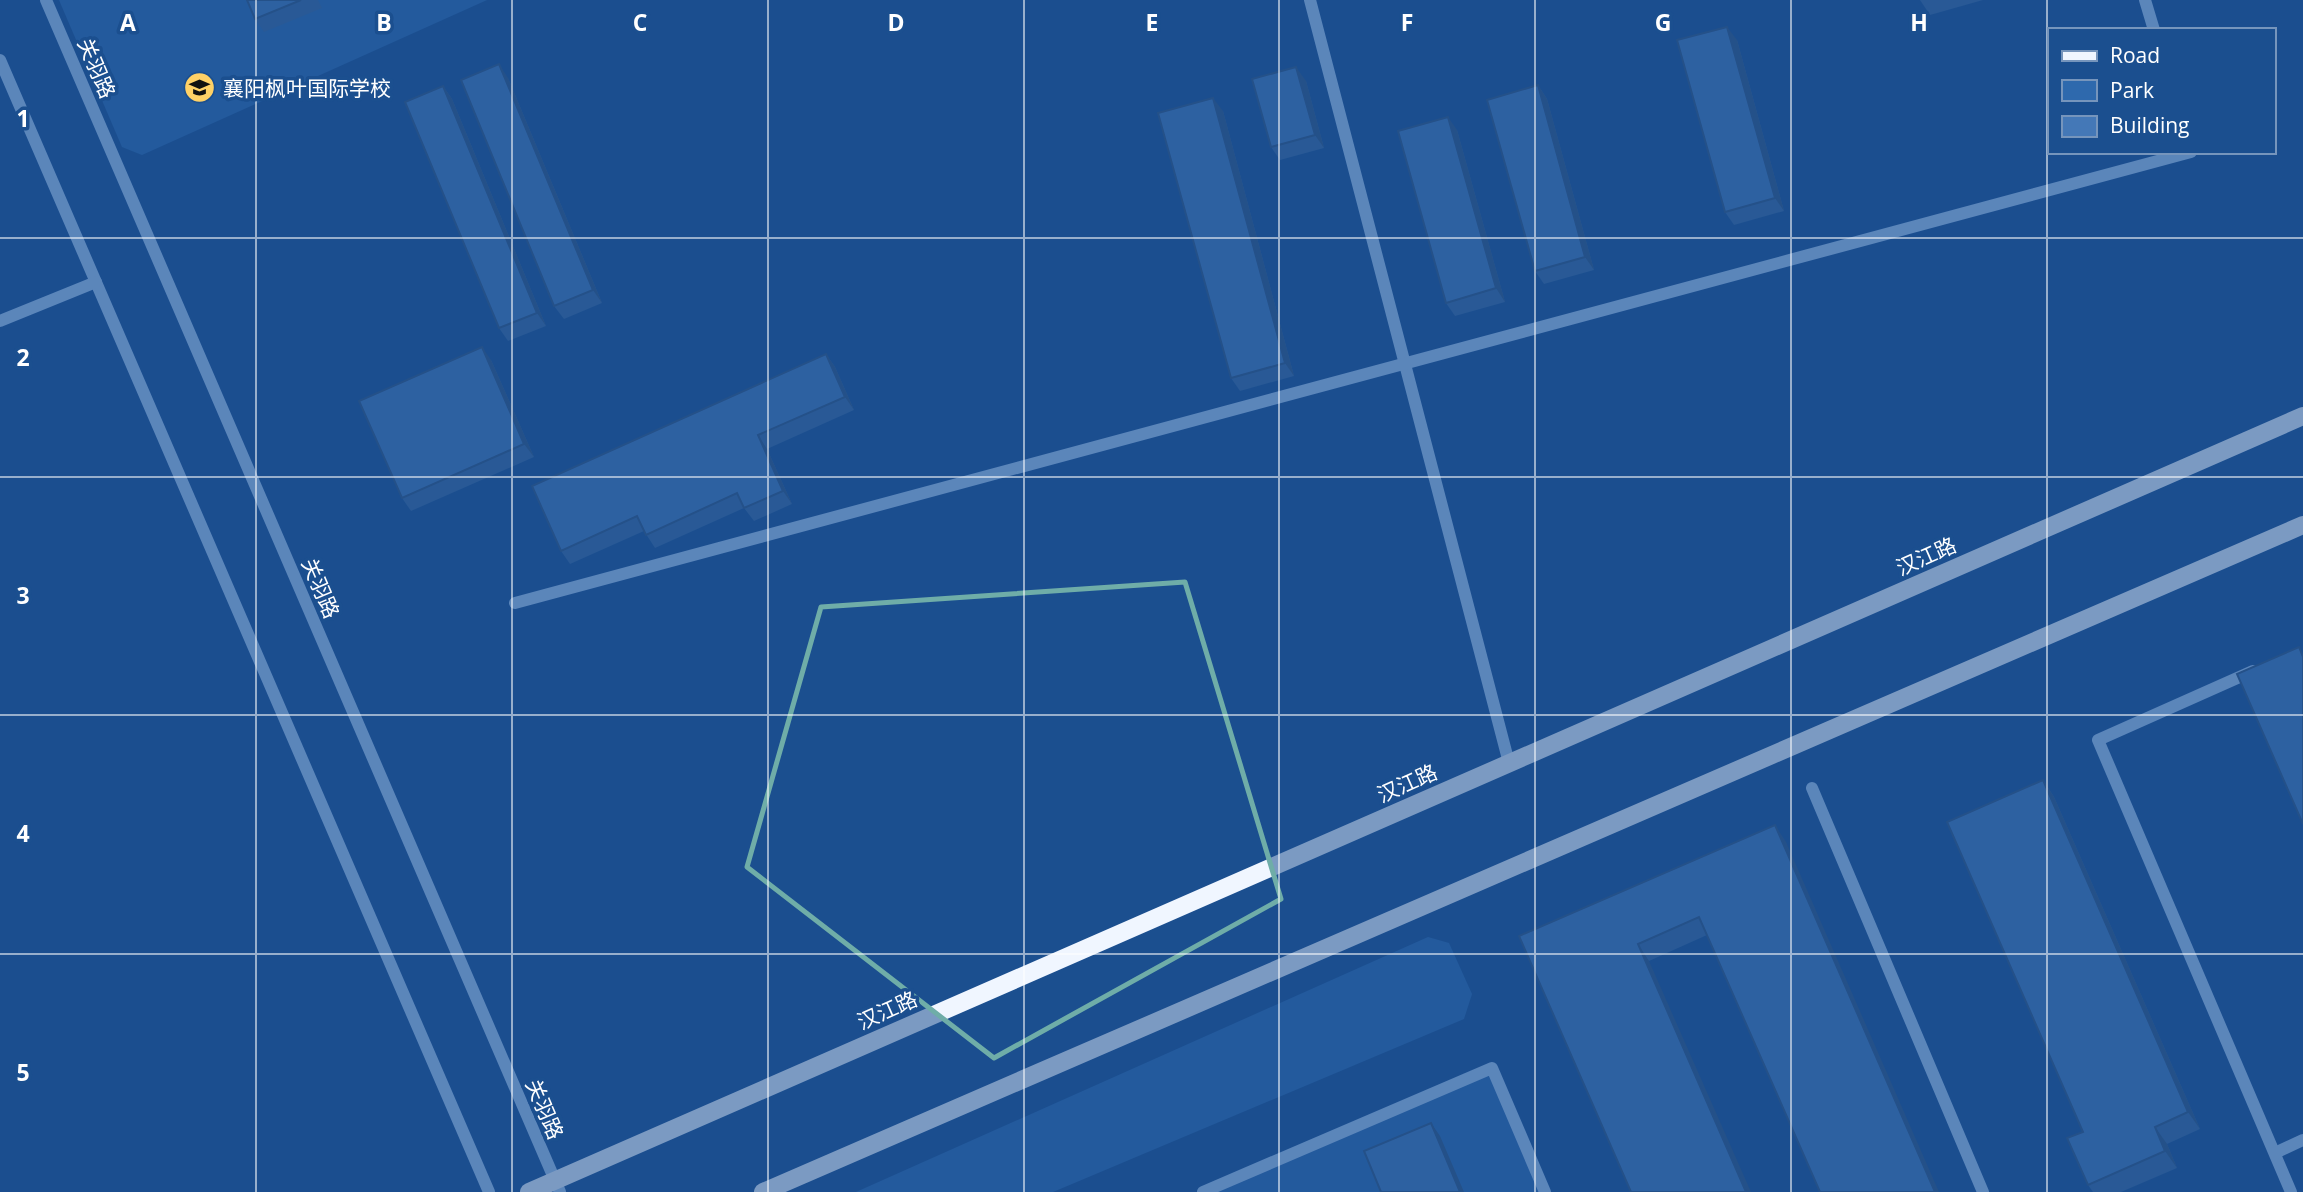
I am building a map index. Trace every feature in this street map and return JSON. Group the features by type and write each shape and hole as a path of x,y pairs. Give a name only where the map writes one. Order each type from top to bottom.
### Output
{"main road":[{"name":"汉江路","path":"528,1192 557,1186 1509,763 2303,416"},
{"path":"763,1192 2303,525"}],"street":[{"name":"关羽路","path":"46,0 557,1186"},
{"path":"1310,0 1509,763"},
{"path":"2145,0 2153,28"},
{"path":"0,60 489,1192"},
{"path":"515,603 2184,154"},
{"path":"0,321 96,282"},
{"path":"2267,665 2098,740 2291,1192"},
{"path":"1812,788 1983,1192"},
{"path":"1203,1192 1492,1068 1545,1192"},
{"path":"2275,1153 2303,1140"}],"highlighted area":[{"path":"1185,582 1281,899 994,1058 747,867 821,607"}],"green space":[{"name":"襄阳枫叶国际学校","path":"59,0 487,0 142,155 122,147"},
{"path":"1428,937 1449,943 1472,994 1464,1019 1053,1192 856,1192"},
{"path":"1492,1068 1545,1192 1203,1192"}],"building":[{"path":"247,0 301,0 255,19"},
{"path":"1727,27 1775,198 1725,212 1677,40"},
{"path":"499,64 593,290 554,306 461,80"},
{"path":"1296,67 1315,135 1271,147 1252,79"},
{"path":"1538,85 1585,257 1535,271 1487,100"},
{"path":"443,86 537,313 499,328 405,102"},
{"path":"1213,98 1285,363 1231,378 1158,113"},
{"path":"1448,117 1496,288 1446,303 1398,131"},
{"path":"482,347 524,444 402,498 359,401"},
{"path":"826,354 845,397 758,435 783,491 744,508 737,493 646,535 637,516 561,551 532,486"},
{"path":"2299,647 2303,657 2303,824 2237,674"},
{"path":"2043,780 2188,1112 2155,1127 2165,1151 2088,1185 2067,1138 2083,1132 1947,822"},
{"path":"1775,825 1935,1192 1820,1192 1699,917 1638,944 1746,1192 1631,1192 1519,936"},
{"path":"1431,1123 1460,1192 1381,1192 1364,1151"}],"place":[{"name":"襄阳枫叶国际学校","path":"200,88"}]}
